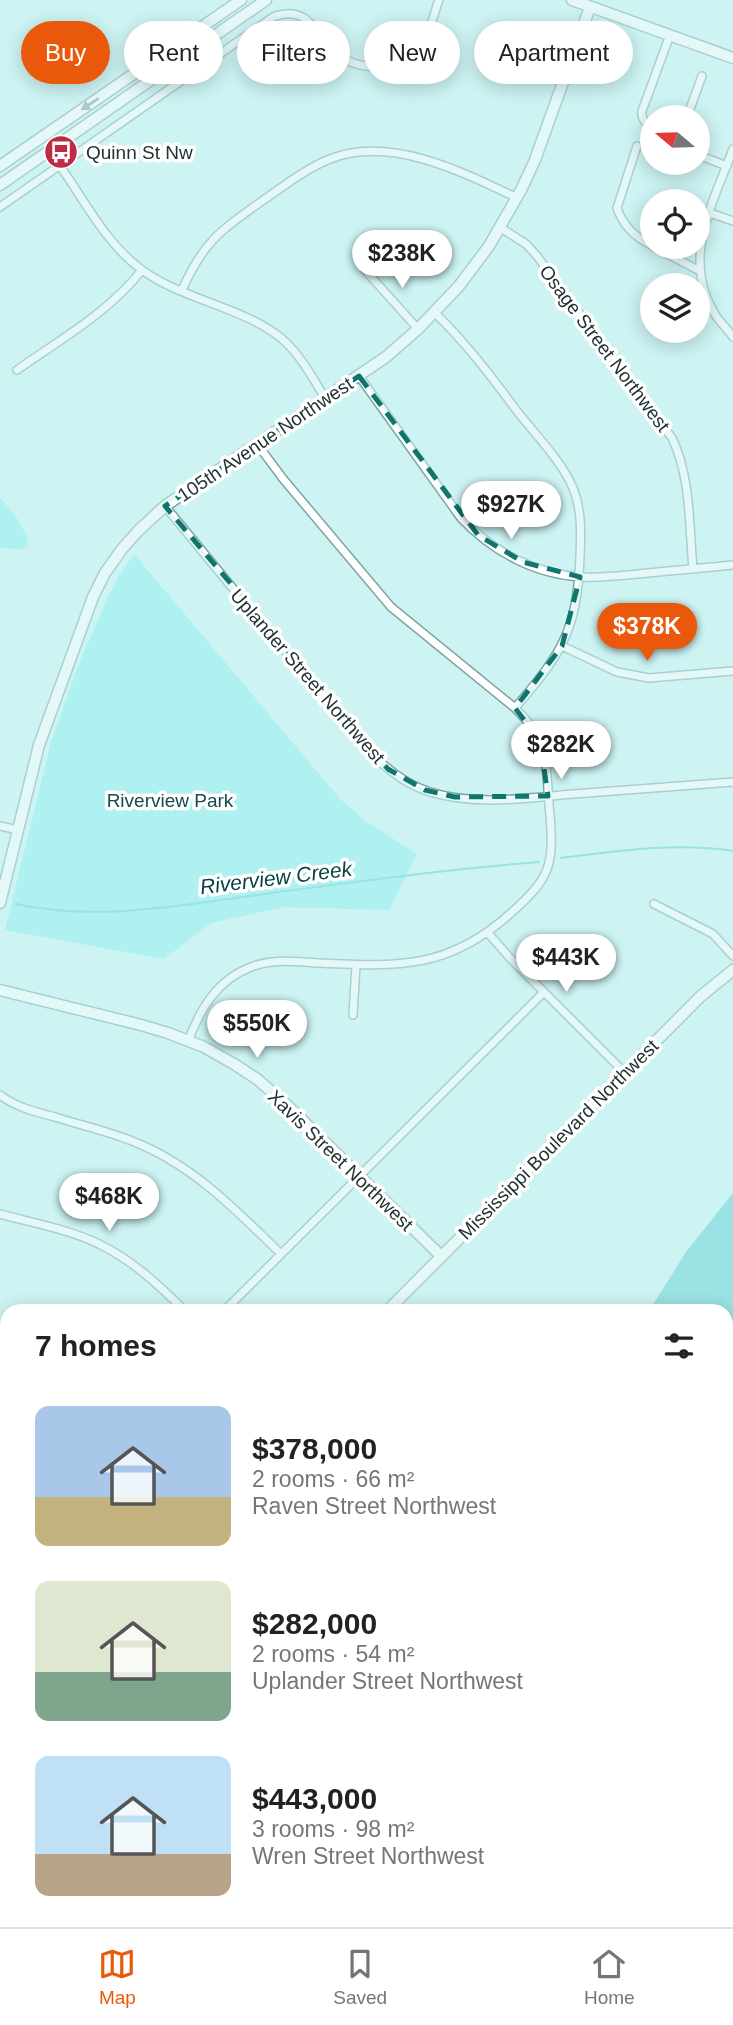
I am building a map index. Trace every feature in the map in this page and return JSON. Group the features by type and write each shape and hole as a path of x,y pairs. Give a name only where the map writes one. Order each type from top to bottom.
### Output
{"street":[{"path":"0,166 241,0"},
{"path":"0,185 266,0"},
{"path":"0,206 273,17 288,13 300,16 346,60 379,67 402,60 416,50 427,33 439,0"},
{"path":"572,0 733,58"},
{"name":"105th Avenue Northwest","path":"0,903 44,729 93,597 105,573 122,548 165,506 386,357 435,313 467,277 517,198 534,160 590,7"},
{"path":"644,105 670,35"},
{"path":"691,105 702,76"},
{"path":"637,146 617,208 621,219 640,239"},
{"path":"733,149 710,213 733,221"},
{"path":"182,290 210,241 226,227 299,174 349,153 386,151 408,155 471,177 517,198"},
{"path":"710,160 727,166"},
{"path":"60,166 115,246 142,270 276,335 294,351 325,398"},
{"name":"Osage Street Northwest","path":"500,228 526,244 537,256 672,438 680,456 685,479 692,569"},
{"path":"677,259 700,271"},
{"path":"700,259 700,271 712,308 733,337"},
{"path":"18,370 114,301 142,270"},
{"path":"365,270 418,329"},
{"path":"435,313 474,354 559,465 572,486 580,511 580,577 573,615 562,646 548,669 515,708"},
{"path":"359,376 453,508 497,549 553,573 580,577 733,565"},
{"path":"188,1041 210,996 229,979 251,967 278,962 386,965 421,962 459,949 488,933 534,893 546,874 552,852 545,760 540,741 529,722 391,607 257,444"},
{"name":"Uplander Street Northwest","path":"165,506 372,754 388,769 425,790 455,797 498,800 733,782"},
{"path":"562,646 617,672 649,678 733,671"},
{"path":"0,826 18,830"},
{"path":"654,904 713,933 733,957"},
{"path":"488,933 624,1072"},
{"path":"353,1015 356,965"},
{"name":"Mississippi Boulevard Northwest","path":"394,1304 701,996 733,970"},
{"name":"Xavis Street Northwest","path":"0,990 141,1024 217,1054 257,1079 289,1107 441,1256"},
{"path":"231,1304 544,992"},
{"path":"0,1095 27,1109 108,1133 153,1151 190,1172 218,1193 281,1254"},
{"path":"0,1213 73,1233 99,1244 134,1265 177,1304"}],"highlighted area":[{"path":"359,376 478,535 523,562 580,577 562,646 515,708 540,741 548,796 455,797 425,790 388,769 165,506"}],"green space":[{"path":"0,498 22,527 28,546 22,549 0,548"},
{"name":"Riverview Park","path":"134,554 340,799 364,820 417,854 389,910 283,907 211,923 164,959 5,930 51,742 77,669 107,599"}],"shaded area":[{"path":"733,1193 733,1304 653,1304 686,1252"}],"waterway":[{"name":"Riverview Creek","path":"561,858 669,847 733,851"},
{"name":"Riverview Creek","path":"16,904 77,912 140,910 402,876 539,862"}],"place":[{"name":"Quinn St Nw","path":"61,152"}]}
